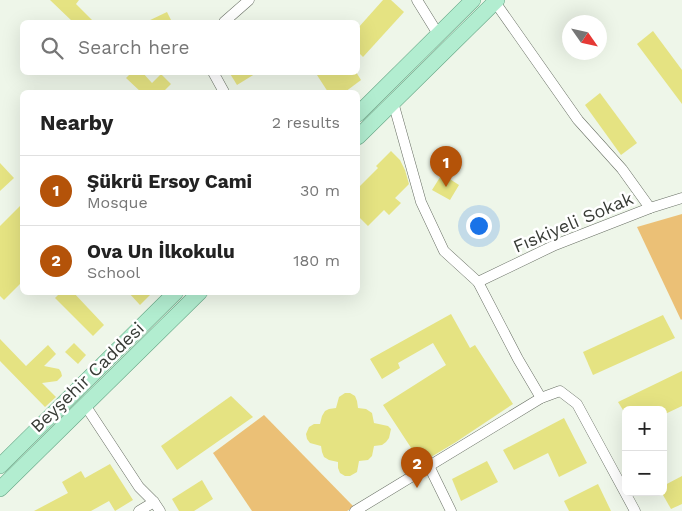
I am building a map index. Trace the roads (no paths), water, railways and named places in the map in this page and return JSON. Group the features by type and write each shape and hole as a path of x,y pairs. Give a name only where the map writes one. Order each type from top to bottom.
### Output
{"main road":[{"path":"360,112 473,0"},
{"path":"360,135 496,1"},
{"name":"Beyşehir Caddesi","path":"0,466 173,295"},
{"name":"Beyşehir Caddesi","path":"0,489 197,295"}],"street":[{"path":"226,20 249,0"},
{"path":"418,0 438,34"},
{"path":"496,1 578,120 622,169 650,208"},
{"path":"215,75 223,90"},
{"path":"393,102 421,202 444,251 478,282 541,398"},
{"name":"Fıskiyeli Sokak","path":"478,282 555,245 650,208 682,198"},
{"path":"355,511 541,398 560,391 577,404 635,511"},
{"path":"86,405 139,487 160,511"},
{"path":"429,466 451,511"},
{"path":"139,511 154,502"}],"place":[{"name":"Şükrü Ersoy Cami","path":"446,187"},
{"name":"Ova Un İlkokulu","path":"417,488"}]}
